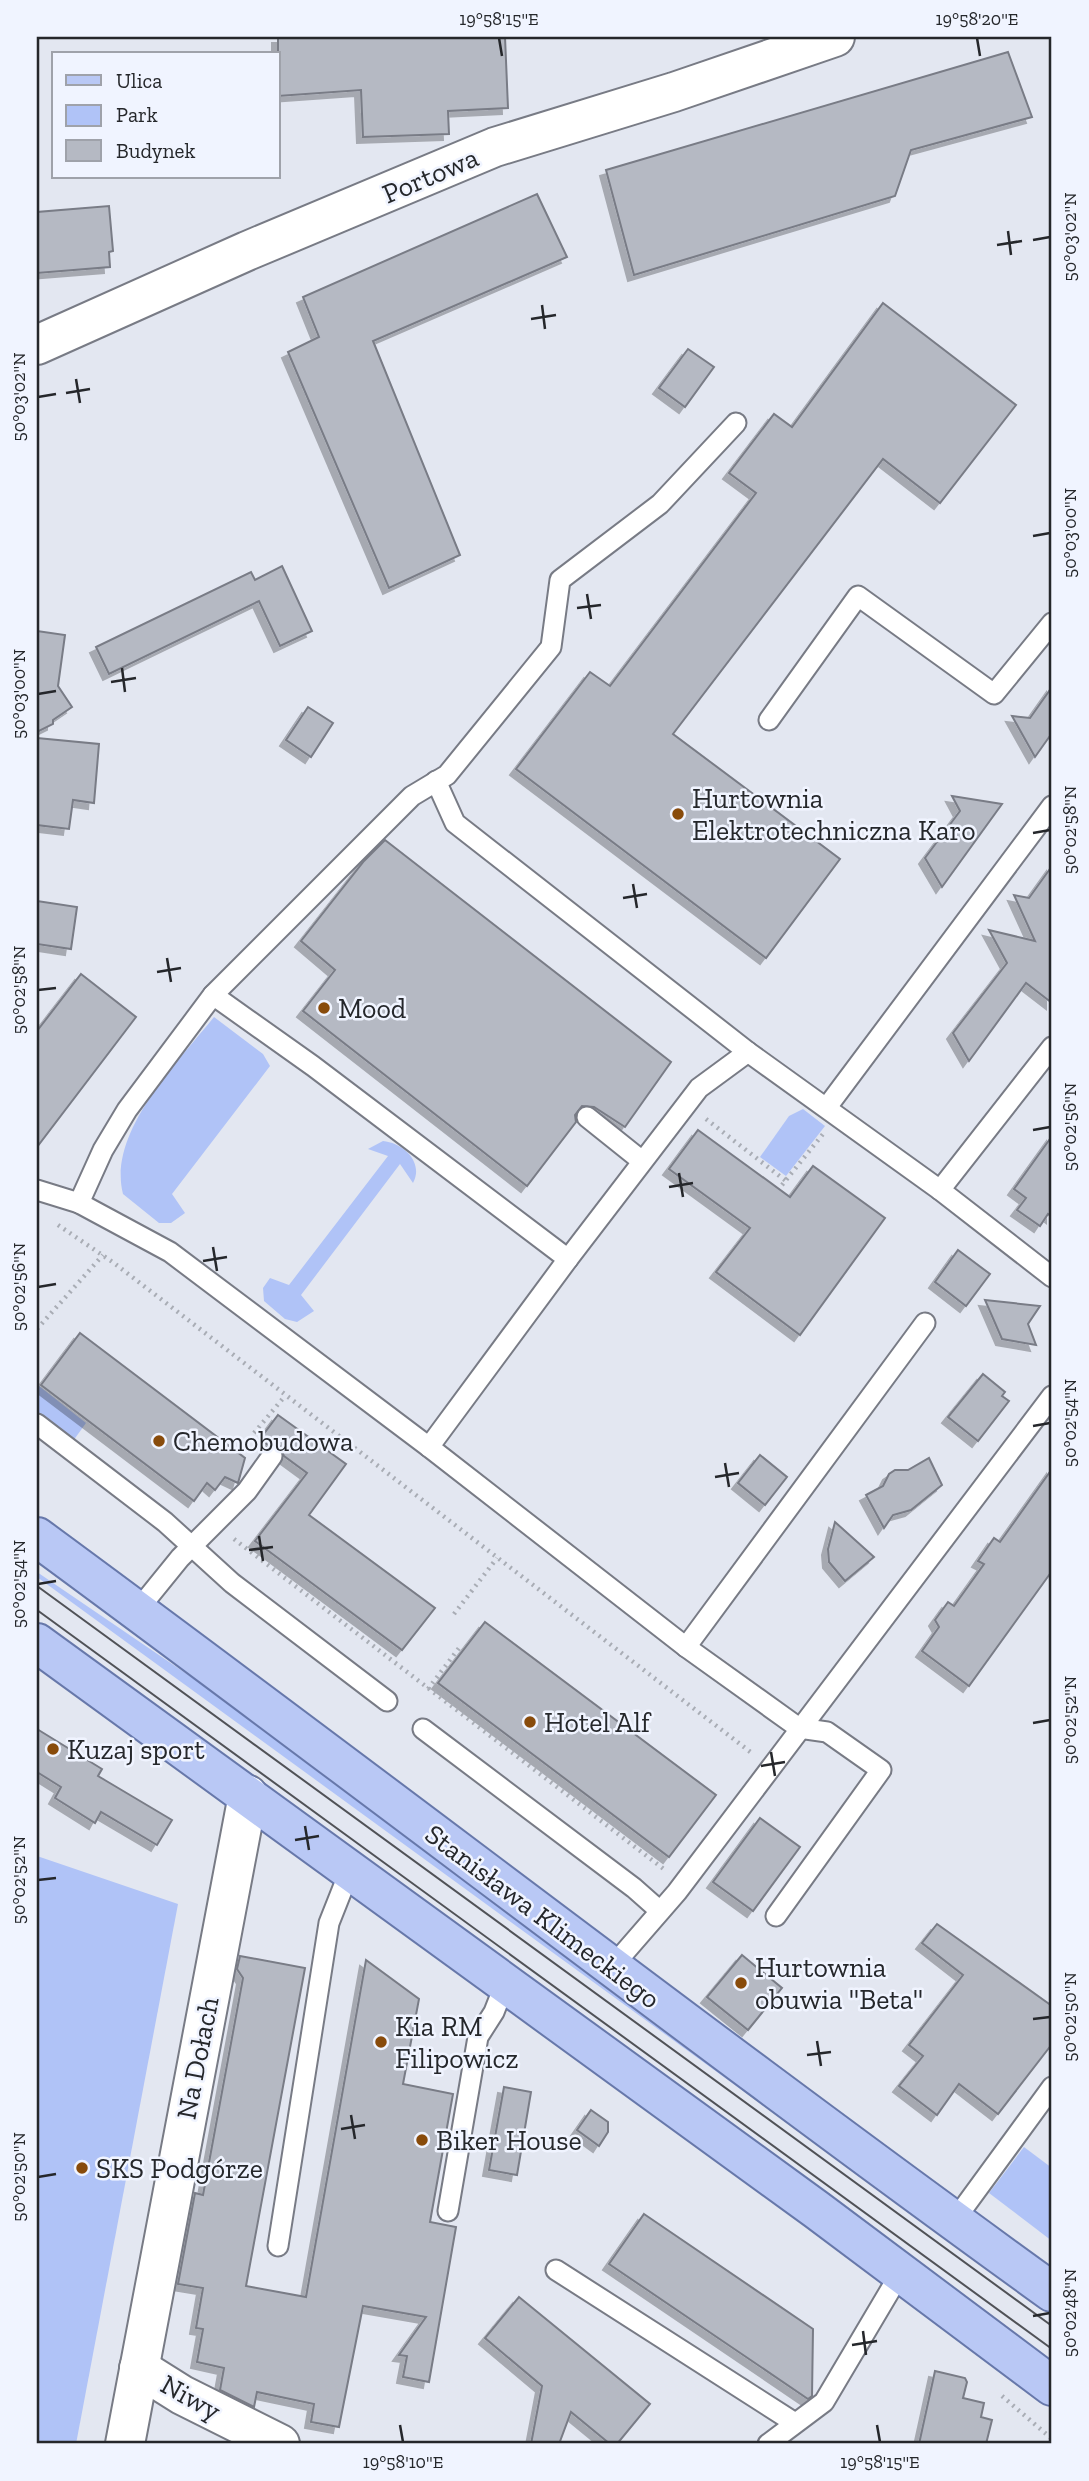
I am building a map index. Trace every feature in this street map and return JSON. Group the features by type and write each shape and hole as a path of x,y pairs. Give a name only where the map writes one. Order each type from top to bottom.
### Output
{"main road":[{"name":"Stanisława Klimeckiego","path":"37,1537 611,1968 1052,2292"},
{"path":"37,1643 901,2272 1052,2386"}],"street":[{"name":"Portowa","path":"37,345 247,251 495,147 674,92 835,37"},
{"name":"Na Dołach","path":"125,2444 248,1795"},
{"name":"Niwy","path":"139,2368 182,2395 280,2444"}],"lane":[{"path":"79,1203 103,1150 127,1110 213,995 412,796 447,775 551,647 560,580 660,504 736,423"},
{"path":"769,720 858,596 994,694 1052,623"},
{"path":"436,781 456,823 748,1052 940,1190 1052,1277"},
{"path":"827,1107 1052,806"},
{"path":"213,995 313,1066 568,1259"},
{"path":"940,1190 1052,1047"},
{"path":"429,1447 699,1088 748,1052"},
{"path":"587,1117 642,1161"},
{"path":"37,1189 79,1203 170,1252 429,1447 686,1647 799,1728 827,1732 881,1770 776,1916"},
{"path":"686,1647 925,1323"},
{"path":"611,1968 660,1911 1052,1396"},
{"path":"37,1424 165,1522 232,1583 387,1701"},
{"path":"137,1611 191,1546 247,1491 272,1456"},
{"path":"423,1729 634,1888 660,1911"},
{"path":"278,2246 329,1923 350,1870"},
{"path":"448,2211 478,2037 494,2011 505,1984"},
{"path":"954,2221 1052,2087"},
{"path":"556,2270 795,2423"},
{"path":"768,2444 824,2402 901,2272"}],"path":[{"path":"685,1107 698,1113 784,1183 828,1127 827,1107"},
{"path":"52,1221 103,1255 754,1754 746,1765"},
{"path":"37,1329 103,1255"},
{"path":"254,1433 285,1396"},
{"path":"214,1524 666,1871"},
{"path":"454,1614 497,1558"},
{"path":"428,1689 458,1648"},
{"path":"661,1877 674,1860"}],"green space":[{"path":"214,1017 263,1054 270,1066 172,1194 185,1213 171,1223 159,1223 123,1194 121,1170 126,1146 149,1099"},
{"path":"803,1109 825,1126 786,1176 760,1157 789,1116"},
{"path":"383,1141 398,1146 410,1155 416,1168 413,1183 400,1164 301,1295 314,1311 297,1322 285,1319 264,1301 263,1288 270,1278 289,1285 388,1156 368,1149"},
{"path":"39,1386 86,1423 73,1441 37,1413"},
{"path":"37,1572 247,1715 735,2084 1052,2316 37,1577"},
{"name":"SKS Podgórze","path":"37,1856 178,1904 76,2444 37,2444"},
{"path":"1024,2147 1052,2168 1052,2241 989,2193"}],"building":[{"path":"278,37 505,37 508,108 448,111 449,134 363,137 361,90 280,96"},
{"path":"1008,52 1032,117 911,150 895,196 634,275 606,170"},
{"path":"537,194 567,257 373,341 460,555 389,588 288,352 319,337 303,297"},
{"path":"109,206 113,251 109,252 110,267 37,273 37,212"},
{"path":"883,303 1016,405 940,503 883,459 673,734 840,859 766,958 516,769 590,672 610,686 756,493 729,473 774,414 792,427"},
{"path":"688,349 714,367 685,407 659,388"},
{"path":"282,566 312,631 280,646 259,601 109,674 96,647 251,572 255,580"},
{"path":"37,631 65,635 58,686 72,707 53,720 53,724 37,732"},
{"path":"1052,687 1052,733 1035,757 1012,716 1030,718"},
{"path":"308,707 333,723 311,757 286,740"},
{"path":"37,738 99,744 94,803 73,800 69,829 37,825"},
{"path":"952,796 1002,804 942,887 925,858 960,811"},
{"path":"385,840 671,1062 625,1127 594,1107 582,1106 575,1115 576,1122 527,1186 303,1011 335,970 301,941 364,861"},
{"path":"1052,866 1052,1003 1026,983 969,1061 953,1033 1007,963 989,930 1035,941 1014,895 1029,898"},
{"path":"37,901 77,907 71,949 37,944"},
{"path":"81,974 136,1017 37,1147 37,1031"},
{"path":"698,1130 790,1197 813,1166 885,1218 800,1335 716,1272 750,1228 669,1169"},
{"path":"1052,1136 1052,1217 1048,1214 1040,1226 1017,1210 1026,1198 1014,1189"},
{"path":"958,1250 990,1274 966,1306 935,1282"},
{"path":"985,1300 1040,1306 1028,1324 1036,1345 1002,1339"},
{"path":"80,1333 245,1458 238,1483 225,1477 215,1490 207,1483 194,1501 41,1385"},
{"path":"983,1374 1005,1392 1002,1396 1009,1401 978,1441 948,1417"},
{"path":"278,1415 346,1464 309,1515 435,1608 402,1650 255,1541 307,1473 284,1456 280,1446 268,1445 260,1439"},
{"path":"760,1455 787,1477 765,1505 738,1483"},
{"path":"929,1458 942,1485 911,1510 893,1515 884,1528 866,1495 883,1486 889,1474 895,1470 908,1470"},
{"path":"1052,1469 1052,1571 969,1686 922,1651 939,1627 935,1620 948,1602 954,1606 984,1564 978,1561 994,1538 1000,1542"},
{"path":"835,1522 874,1557 845,1581 829,1562 828,1549"},
{"path":"485,1622 716,1795 669,1857 438,1683"},
{"path":"37,1729 102,1769 98,1776 172,1820 157,1845 101,1812 95,1823 55,1798 61,1787 37,1772"},
{"path":"760,1818 800,1847 753,1911 713,1882"},
{"path":"937,1924 1052,2006 1052,2044 998,2114 959,2084 937,2115 899,2086 923,2056 909,2045 963,1975 922,1943"},
{"path":"742,1955 782,1988 748,2030 707,1997"},
{"path":"240,1956 305,1968 246,2286 306,2297 366,1960 419,1999 403,2084 453,2094 430,2222 456,2227 429,2382 403,2377 407,2356 399,2355 426,2317 363,2306 339,2427 311,2422 314,2404 257,2392 254,2407 220,2390 224,2368 197,2362 203,2329 196,2328 203,2288 178,2284 195,2193 203,2195 243,1978 237,1969"},
{"path":"504,2087 531,2092 517,2175 489,2170"},
{"path":"591,2110 608,2122 608,2132 599,2146 577,2130"},
{"path":"644,2214 813,2329 812,2396 808,2399 609,2264"},
{"path":"519,2297 650,2404 617,2444 610,2444 571,2412 559,2444 531,2444 542,2386 485,2338"},
{"path":"935,2371 965,2378 967,2382 963,2398 984,2403 981,2417 992,2420 986,2444 919,2444"}],"tram line":[{"path":"37,1586 1052,2326"},
{"path":"37,1610 1052,2349"}],"place":[{"name":"Hurtownia Elektrotechniczna Karo","path":"678,814"},
{"name":"Mood","path":"324,1008"},
{"name":"Chemobudowa","path":"159,1441"},
{"name":"Hotel Alf","path":"530,1722"},
{"name":"Kuzaj sport","path":"53,1749"},
{"name":"Hurtownia obuwia \"Beta\"","path":"741,1983"},
{"name":"Kia RM Filipowicz","path":"381,2042"},
{"name":"Biker House","path":"422,2140"},
{"name":"SKS Podgórze","path":"82,2168"}]}
